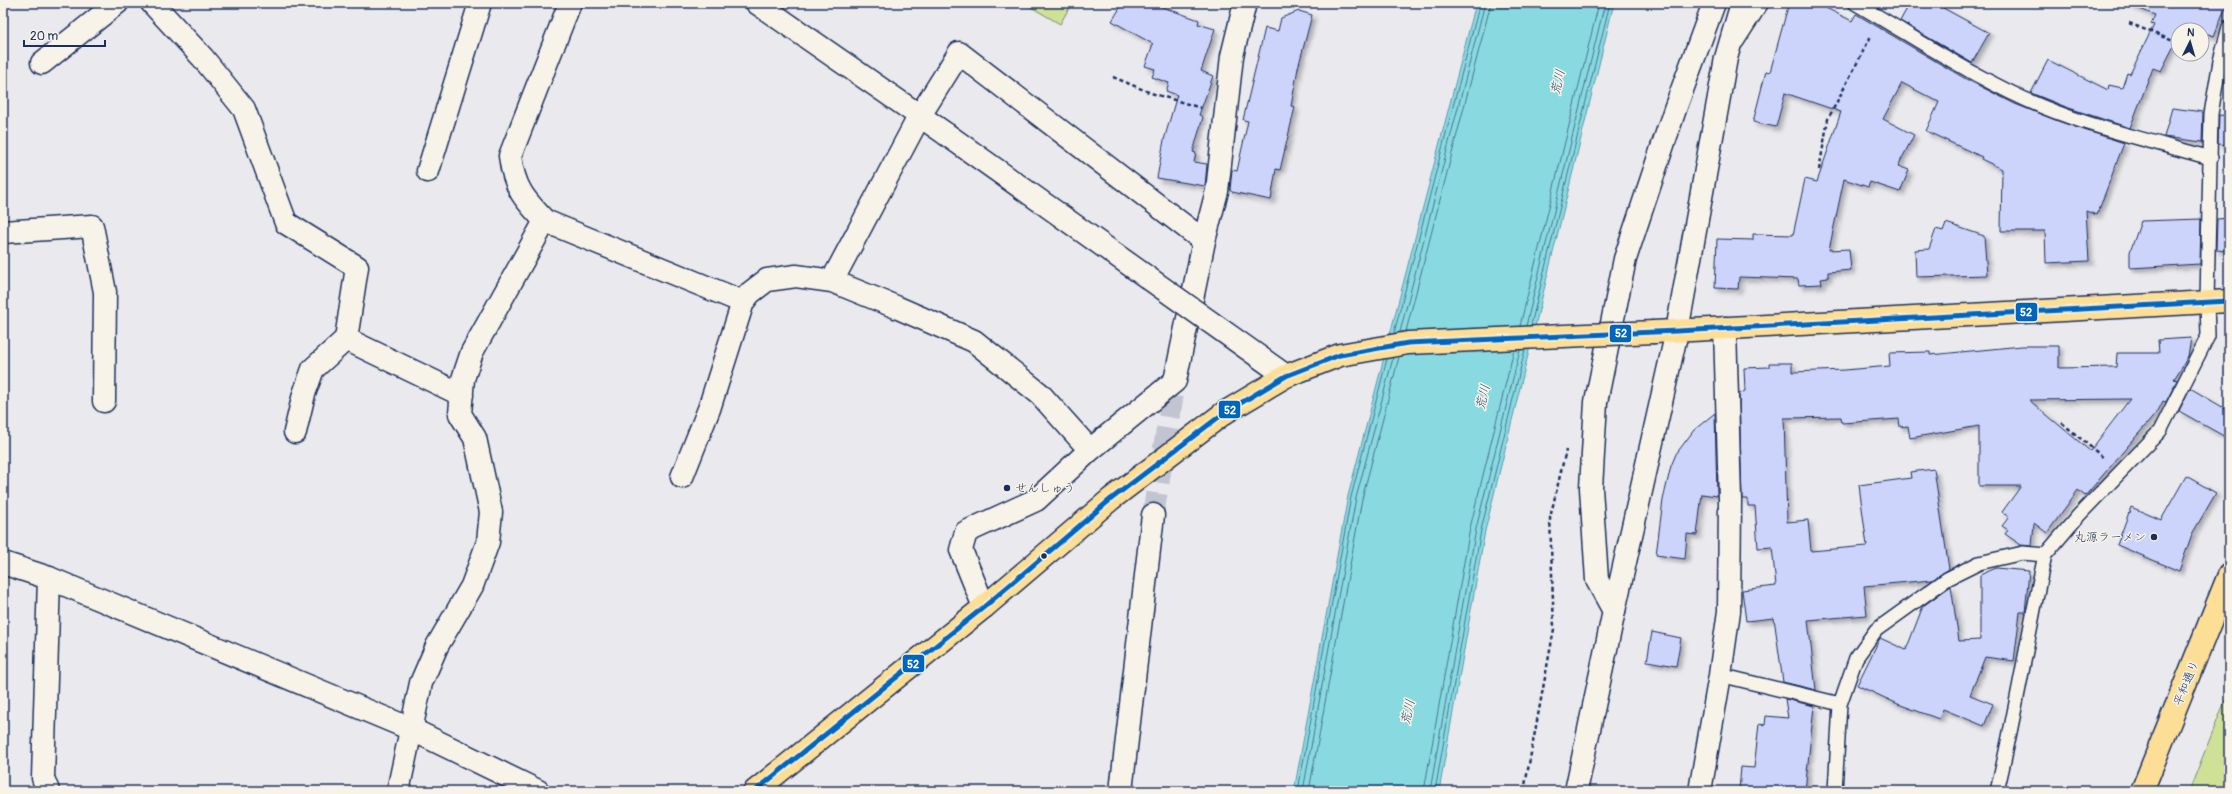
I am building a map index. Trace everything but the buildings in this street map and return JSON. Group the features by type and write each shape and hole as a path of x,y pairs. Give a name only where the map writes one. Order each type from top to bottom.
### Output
{"main road":[{"path":"755,791 984,607 1111,499 1224,413 1286,376 1340,355 1408,343 1677,331 2229,301"},
{"name":"平和通り","path":"2142,791 2229,575"}],"street":[{"path":"42,63 117,3"},
{"path":"152,3 203,58 244,109 286,223 358,266 346,339 313,369 304,394 295,432"},
{"path":"428,171 480,3"},
{"path":"570,3 510,156 512,175 526,200 545,222 743,302"},
{"path":"757,3 918,117 946,134 1286,376"},
{"path":"984,607 961,550 966,532 1036,500 1090,450 1175,381 1204,241 1217,191 1232,56 1245,3"},
{"path":"1614,611 1597,580 1591,488 1596,402 1625,259 1675,109 1714,3"},
{"path":"1576,791 1614,611 1677,331 1726,58 1742,3"},
{"path":"832,281 918,117 958,53 1204,241"},
{"path":"398,791 421,683 437,646 472,586 488,542 491,512 475,438 460,414 463,379 472,352 545,222"},
{"path":"3,232 92,226 106,292 104,400"},
{"path":"682,477 709,410 743,302 750,293 767,280 796,276 832,281 974,341 1040,394 1090,450"},
{"path":"1700,791 1720,675 1729,595 1730,500 1725,328"},
{"path":"346,339 462,396"},
{"path":"1121,791 1153,515"},
{"path":"3,563 48,578 411,729 538,791"},
{"path":"48,578 43,778 48,791"}],"lane":[{"path":"1726,58 1762,3"},
{"path":"1855,3 2006,90 2044,107 2086,122 2211,158"},
{"path":"1997,791 2010,741 2030,624 2045,555 2079,515 2160,432 2208,336 2207,301 2211,114 2220,61 2229,27"},
{"path":"1835,791 1840,704 1856,658 1876,630 1947,579 1979,563 2024,553 2045,555"},
{"path":"1720,675 1840,704"}],"path":[{"path":"1819,170 1828,119 1881,18"},
{"path":"2129,23 2170,40"},
{"path":"1113,77 1151,93 1225,116"},
{"path":"2062,423 2121,472"}],"green space":[{"path":"1024,3 1072,3 1060,24"},
{"path":"2229,691 2229,791 2189,791"}],"water":[{"name":"荒川","path":"1476,3 1614,3 1485,531 1439,791 1294,791 1348,496"}],"tunnel":[{"path":"1153,515 1175,381"}],"transit line":[{"name":"52","path":"755,791 984,607 1111,499 1224,413 1286,376 1340,355 1408,343 1677,331 2229,301"}],"place":[{"name":"せんしゅう","path":"1007,488"},
{"name":"丸源ラーメン","path":"2154,537"}]}
